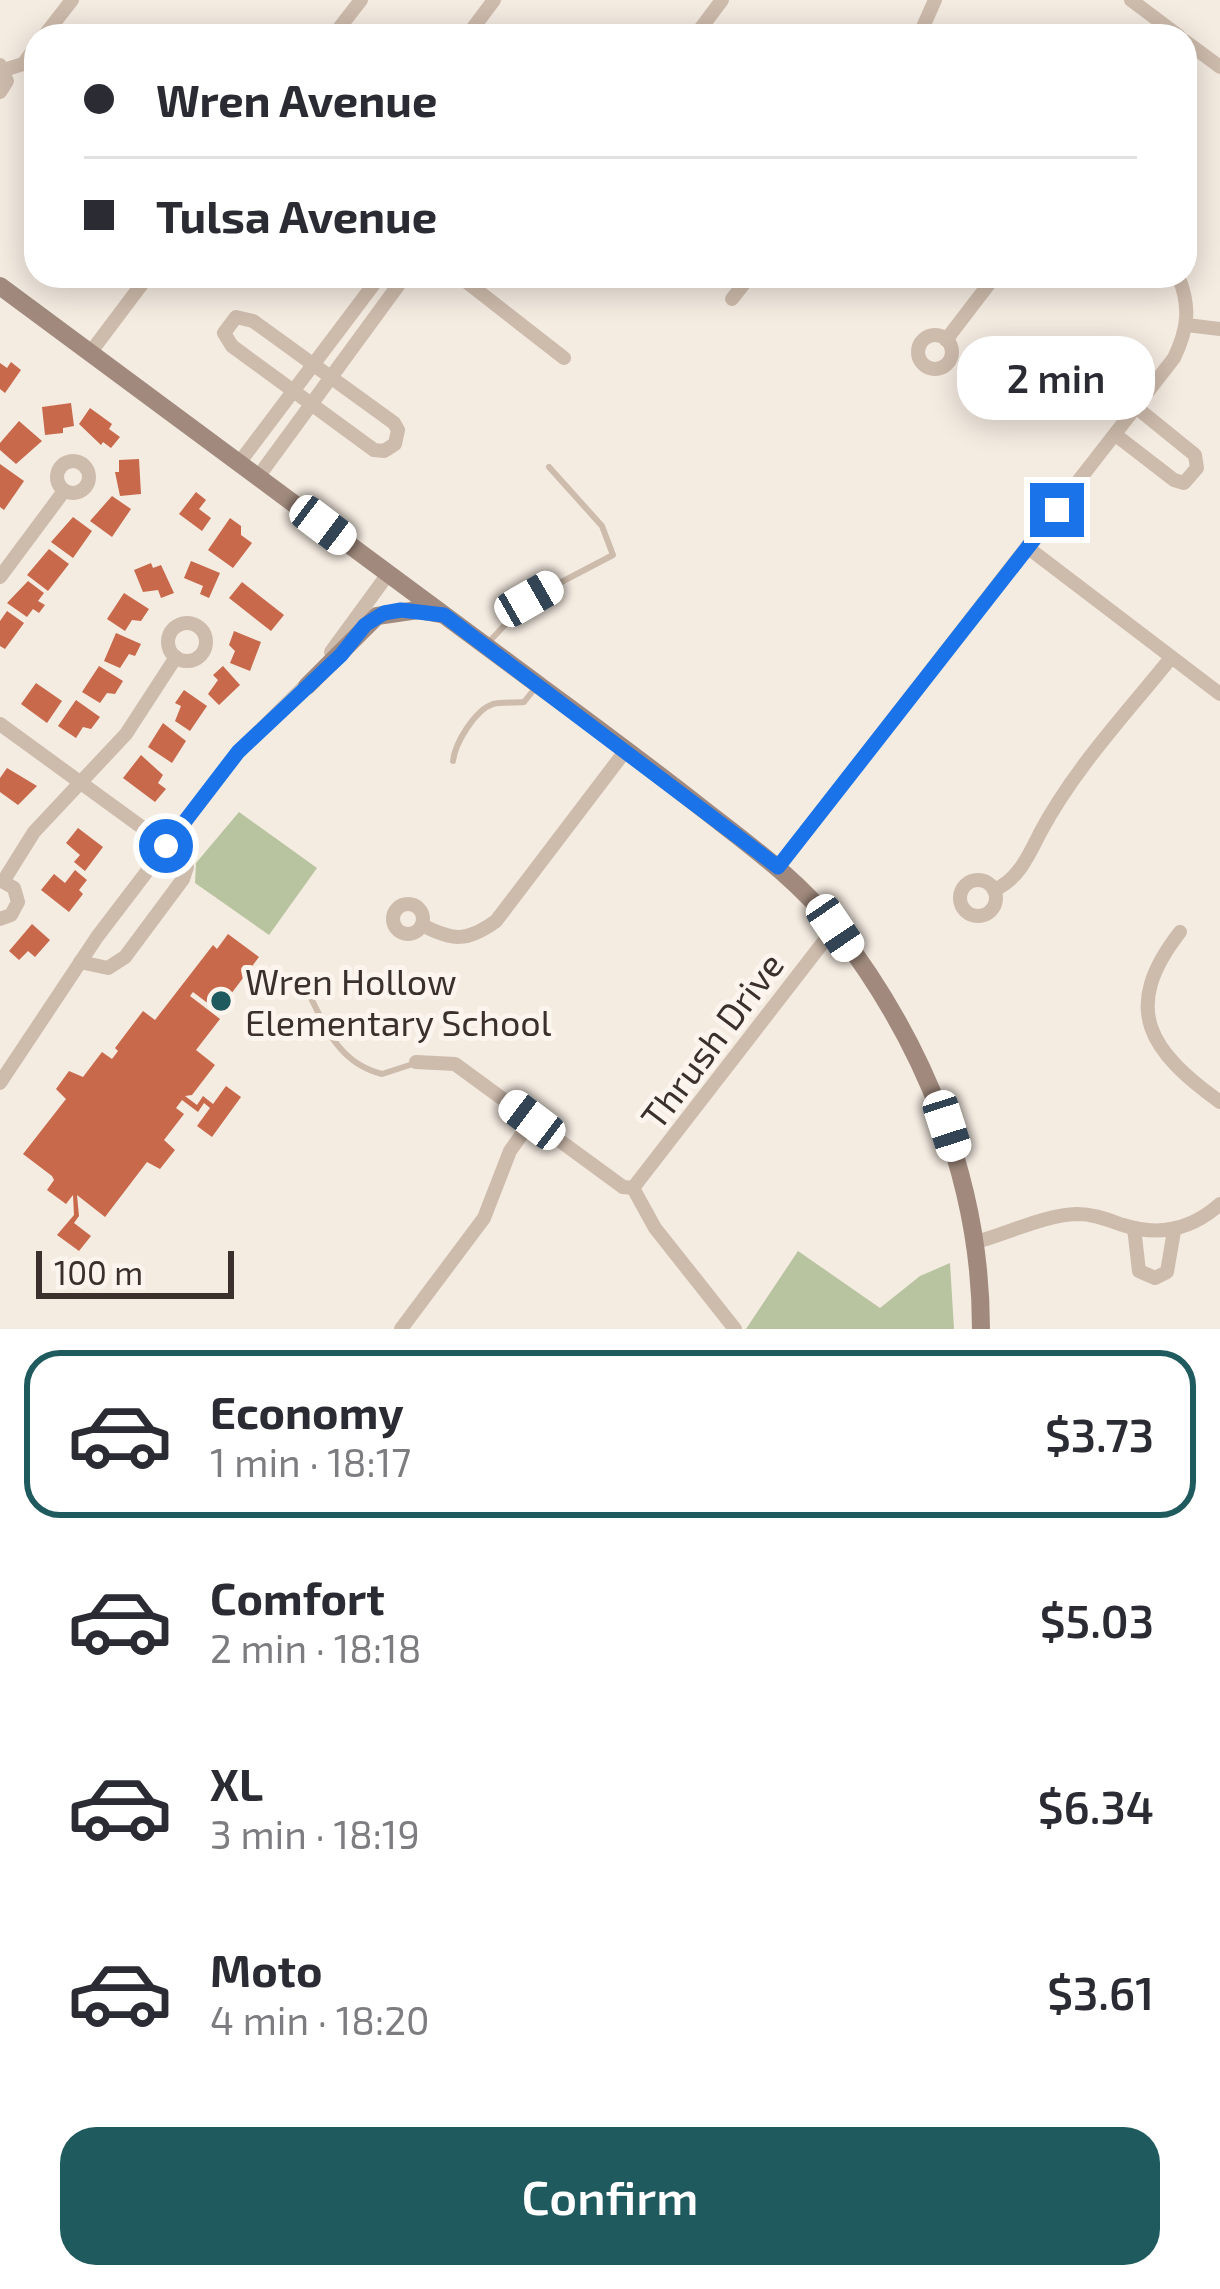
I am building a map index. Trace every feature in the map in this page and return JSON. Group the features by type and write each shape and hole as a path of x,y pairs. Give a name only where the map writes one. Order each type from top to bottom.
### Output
{"main road":[{"path":"0,286 778,867 835,928 887,1004 927,1079 958,1162 976,1242 981,1329"},
{"path":"307,686 377,616 418,610 444,615"}],"street":[{"path":"342,24 361,0"},
{"path":"1140,2 1166,24"},
{"path":"0,92 7,81 2,68"},
{"path":"90,352 139,288"},
{"path":"239,463 371,288"},
{"path":"258,477 396,288"},
{"path":"474,288 564,358"},
{"path":"732,299 741,288"},
{"path":"946,340 986,288"},
{"path":"778,867 1174,358 1186,326 1182,288"},
{"path":"245,316 332,377 394,423 398,430 395,444 384,451 374,450 311,405 232,346 224,334 227,324 245,316"},
{"path":"1186,326 1220,329"},
{"path":"1117,436 1184,483 1197,468 1196,455 1137,408"},
{"path":"0,577 64,490"},
{"path":"1027,547 1220,694"},
{"path":"0,1083 80,962 166,846 238,752 307,686 388,574"},
{"path":"0,919 11,915 18,902 14,888 2,880 34,832 126,734 176,657"},
{"path":"994,890 1007,884 1025,862 1059,797 1170,658"},
{"path":"0,724 180,855 187,867 125,957 108,968 80,962"},
{"path":"422,925 447,938 474,935 496,921 626,750"},
{"name":"Thrush Drive","path":"633,1188 835,928"},
{"path":"1180,932 1156,968 1148,1004 1150,1023 1165,1057 1220,1102"},
{"path":"416,1062 455,1064 623,1187 633,1188 655,1228 735,1329"},
{"path":"401,1329 484,1218 510,1151 532,1120"},
{"path":"976,1242 1058,1216 1081,1214 1134,1228 1174,1231 1220,1204"},
{"path":"1134,1228 1139,1271 1155,1278 1167,1272 1174,1231"}],"lane":[{"path":"485,646 529,599 613,555 602,526 549,467"},
{"path":"453,761 455,748 481,712 497,703 524,702 538,685"},
{"path":"310,996 331,1039 357,1064 382,1074 416,1062"}],"green space":[{"path":"239,812 317,868 269,935 195,883 196,863"},
{"path":"798,1251 880,1308 920,1276 950,1263 954,1329 746,1329"}],"building":[{"path":"11,362 21,370 5,393 0,389 0,363 7,368"},
{"path":"71,403 74,426 45,435 42,407"},
{"path":"90,408 112,424 109,429 120,437 111,448 79,424"},
{"path":"19,421 42,441 16,464 0,450 0,443"},
{"path":"139,459 141,494 120,496 115,472 119,472 119,460"},
{"path":"0,464 24,481 4,510 0,507"},
{"path":"196,492 206,500 199,509 211,518 202,531 179,514"},
{"path":"112,496 131,509 112,537 90,521"},
{"path":"73,517 92,531 73,558 51,542"},
{"path":"230,518 252,543 233,568 208,550"},
{"path":"49,549 69,564 48,591 27,575"},
{"path":"191,561 220,573 209,598 200,594 203,586 184,578"},
{"path":"151,563 153,568 161,565 174,593 161,598 158,590 143,592 134,570"},
{"path":"28,581 44,593 38,601 45,605 27,617 7,603"},
{"path":"242,582 284,615 271,631 229,598"},
{"path":"124,593 149,609 125,631 107,619"},
{"path":"7,611 24,623 5,649 0,646 0,621"},
{"path":"234,631 261,642 250,671 230,663"},
{"path":"116,633 141,644 120,668 104,661"},
{"path":"99,666 123,681 115,694 107,693 100,703 82,692"},
{"path":"223,666 240,685 219,705 208,694 218,680 213,675"},
{"path":"36,683 62,701 47,723 21,704"},
{"path":"184,690 207,706 190,731 175,721 181,706 175,703"},
{"path":"76,700 100,717 91,729 83,727 76,738 58,726"},
{"path":"163,723 186,741 172,763 148,747"},
{"path":"141,755 163,775 158,783 166,789 155,802 123,778"},
{"path":"7,768 37,786 18,805 0,792 0,778"},
{"path":"78,828 103,847 85,871 74,862 80,855 66,843"},
{"path":"75,870 87,880 69,912 41,890 54,874 65,883"},
{"path":"32,924 50,940 35,957 28,951 19,960 9,951"},
{"path":"228,934 259,957 218,1011 193,992 190,996 220,1019 196,1050 215,1065 192,1095 185,1096 197,1105 203,1096 213,1104 226,1086 241,1097 212,1137 197,1126 210,1108 204,1103 198,1112 182,1100 176,1108 184,1114 164,1140 175,1150 160,1169 147,1162 105,1217 77,1195 79,1216 74,1223 91,1236 79,1251 57,1235 74,1215 73,1195 66,1204 47,1190 52,1176 23,1154 66,1099 56,1089 69,1071 83,1077 102,1052 112,1059 143,1011 155,1020 213,945 217,949"}],"place":[{"name":"Wren Hollow Elementary School","path":"221,1001"}],"route":[{"path":"166,846 238,752 341,655 365,625 384,613 418,610 444,615 778,867 1057,510"}]}
